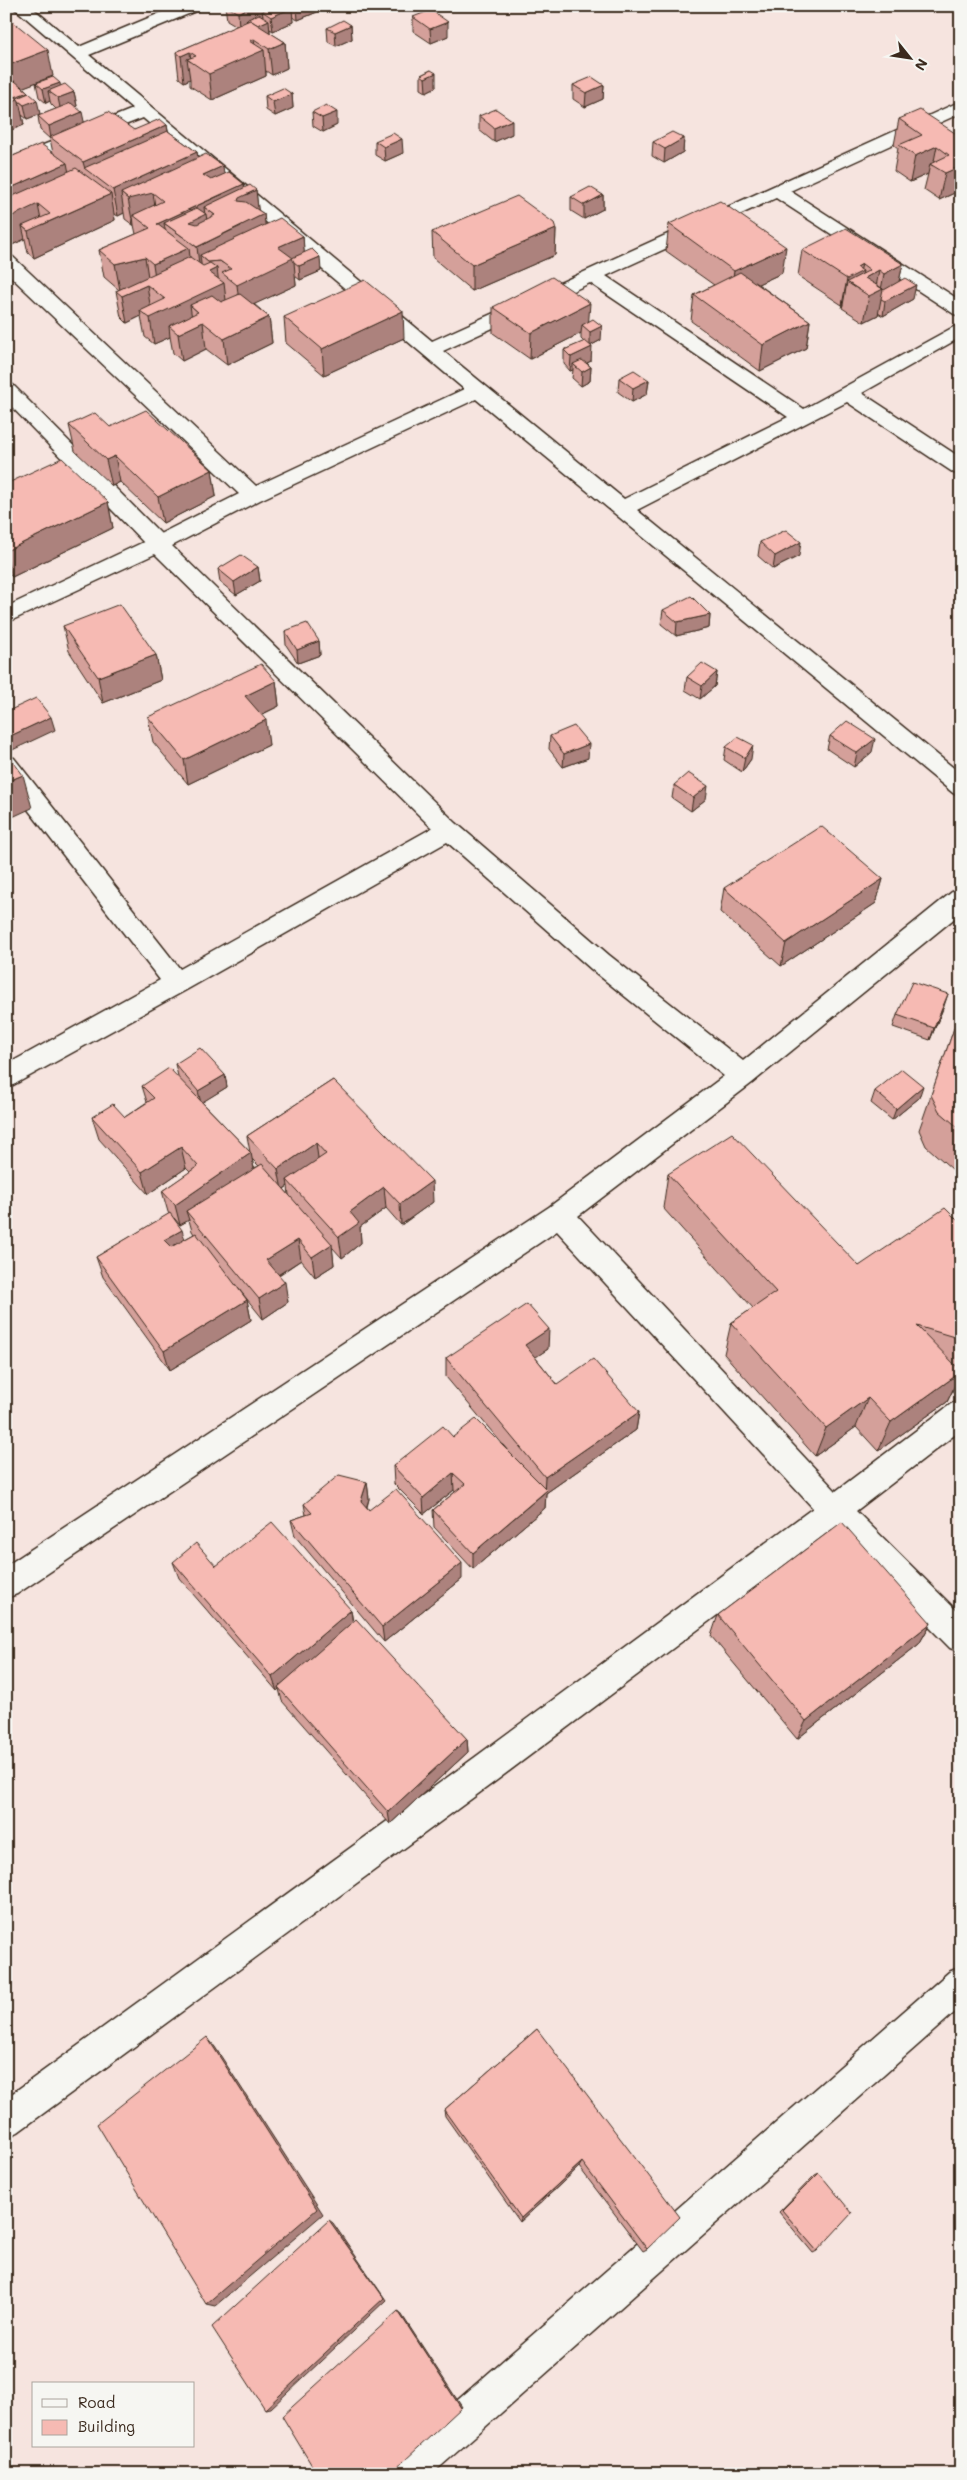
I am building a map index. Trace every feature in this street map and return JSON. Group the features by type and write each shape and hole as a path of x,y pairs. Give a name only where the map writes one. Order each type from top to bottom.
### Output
{"street":[{"path":"6,8 10,6"},
{"path":"20,6 429,350 961,787"},
{"path":"77,54 192,6"},
{"path":"429,350 961,106"},
{"path":"6,166 144,111"},
{"path":"776,190 961,310"},
{"path":"6,261 253,495"},
{"path":"592,275 803,418"},
{"path":"621,509 803,418 961,329"},
{"path":"6,389 303,689 448,829 600,962 743,1076"},
{"path":"6,616 158,544 253,495 478,390"},
{"path":"847,393 961,468"},
{"path":"6,764 177,983"},
{"path":"6,1078 448,829"},
{"path":"6,1584 559,1215 743,1076 961,899"},
{"path":"559,1215 834,1510 961,1637"},
{"path":"6,2120 834,1510 961,1413"},
{"path":"403,2474 961,1984"}],"building":[{"path":"226,6 253,6 238,13"},
{"path":"274,6 289,6 292,8 271,17 262,11"},
{"path":"431,10 448,22 430,29 413,17"},
{"path":"259,14 269,20 258,25 250,20 246,20"},
{"path":"6,16 48,50 6,66"},
{"path":"250,20 285,42 269,49 254,39 250,41 264,50 209,74 187,59 196,56 190,52 181,56 176,52"},
{"path":"343,20 351,25 335,32 327,28"},
{"path":"431,70 436,73 425,78 421,75"},
{"path":"53,77 60,83 43,89 36,83"},
{"path":"592,77 604,85 586,93 573,85"},
{"path":"15,81 28,92 15,97 6,90 6,84"},
{"path":"65,84 74,92 58,98 48,91"},
{"path":"283,88 292,94 273,102 265,96"},
{"path":"6,90 18,99 6,104"},
{"path":"29,93 37,100 24,105 17,98"},
{"path":"71,103 82,112 49,126 38,116"},
{"path":"326,105 337,112 322,118 312,112"},
{"path":"496,109 512,120 494,128 479,116"},
{"path":"920,110 961,137 961,166 945,173 930,164 949,155 937,146 915,156 899,145 922,135 899,119"},
{"path":"108,112 134,130 160,119 167,125 83,162 50,137"},
{"path":"168,131 197,152 113,190 84,168"},
{"path":"672,132 684,138 665,149 653,142"},
{"path":"393,133 402,139 384,147 375,141"},
{"path":"41,144 67,163 6,190 6,159"},
{"path":"206,154 223,166 203,175 211,180 229,172 244,184 157,224 189,248 153,264 145,257 115,264 99,250 150,228 133,215 163,201 153,193 128,199 121,193"},
{"path":"76,168 111,194 28,231 22,226 50,214 38,204 6,219 6,199"},
{"path":"250,185 256,190 239,198 238,201 246,202 264,214 197,247 164,223 197,208 206,214 190,222 197,224 215,215 204,207"},
{"path":"590,187 603,195 584,205 571,197"},
{"path":"517,196 554,223 556,229 472,265 432,232"},
{"path":"720,201 786,247 734,271 669,224"},
{"path":"280,218 303,236 278,247 293,258 237,285 222,273 231,269 220,261 208,262 200,255"},
{"path":"846,228 903,264 884,274 879,270 865,278 883,289 869,296 847,282 870,270 862,264 857,267 863,271 847,279 802,250"},
{"path":"312,249 320,257 299,266 294,262 292,258"},
{"path":"190,257 203,266 210,263 217,268 209,272 224,283 150,318 140,311 165,299 147,285 122,296 116,291"},
{"path":"740,272 810,321 763,345 694,295"},
{"path":"552,277 590,303 531,333 493,307"},
{"path":"905,278 916,285 885,301 881,299 883,289"},
{"path":"365,280 403,311 322,349 284,317"},
{"path":"240,294 269,317 224,339 203,322 178,334 169,326 198,312 190,305 212,295 221,302"},
{"path":"593,319 602,326 590,332 582,325"},
{"path":"585,341 592,347 571,357 564,350"},
{"path":"582,360 591,367 582,372 573,364"},
{"path":"634,370 649,380 633,388 619,378"},
{"path":"146,410 212,470 158,497 115,456 106,460 69,425 95,413 110,427"},
{"path":"62,458 108,502 6,551 6,484"},
{"path":"786,530 801,542 775,556 760,542"},
{"path":"241,555 258,567 234,582 218,569"},
{"path":"691,596 710,615 677,622 663,610"},
{"path":"120,604 156,655 98,677 63,626"},
{"path":"307,623 319,641 297,650 285,631"},
{"path":"702,663 717,672 702,686 687,677"},
{"path":"261,664 276,681 245,696 266,720 184,760 148,717"},
{"path":"36,698 51,717 6,738 6,712"},
{"path":"847,721 875,739 857,753 830,736"},
{"path":"574,726 589,744 564,754 550,736"},
{"path":"738,737 753,745 745,758 726,747"},
{"path":"6,752 23,775 6,782"},
{"path":"688,773 708,786 693,798 674,785"},
{"path":"821,826 883,879 786,943 724,888"},
{"path":"912,982 948,994 934,1028 897,1015"},
{"path":"960,1011 961,1130 939,1111 931,1095"},
{"path":"200,1048 225,1075 198,1091 175,1064"},
{"path":"169,1068 251,1153 175,1205 162,1191 198,1166 181,1147 142,1172 92,1117 113,1104 125,1117 154,1098 142,1086"},
{"path":"902,1069 923,1086 896,1109 875,1091"},
{"path":"333,1080 432,1181 400,1204 384,1187 350,1212 359,1223 339,1237 287,1180 326,1154 316,1143 278,1169 247,1136"},
{"path":"732,1133 859,1266 945,1208 961,1224 961,1339 917,1326 961,1372 891,1422 868,1398 826,1428 731,1323 776,1292 668,1174"},
{"path":"262,1164 332,1244 312,1257 298,1240 266,1260 285,1282 259,1299 186,1211"},
{"path":"170,1213 182,1230 164,1240 171,1247 196,1233 247,1300 164,1351 96,1257"},
{"path":"527,1304 549,1329 525,1345 557,1384 593,1359 639,1412 545,1477 446,1358"},
{"path":"476,1419 547,1490 473,1553 433,1510 465,1484 453,1473 423,1498 393,1466 443,1426 453,1437"},
{"path":"339,1475 367,1482 361,1501 369,1510 396,1489 462,1563 382,1627 291,1520 312,1513 304,1504"},
{"path":"272,1522 351,1610 272,1677 173,1562 196,1543 216,1566"},
{"path":"842,1522 931,1623 806,1721 718,1615"},
{"path":"356,1619 467,1739 388,1812 278,1687"},
{"path":"537,2029 680,2217 647,2249 582,2162 521,2218 444,2110"},
{"path":"207,2037 317,2209 206,2304 97,2124"},
{"path":"819,2173 852,2213 817,2251 782,2210"},
{"path":"329,2220 384,2298 265,2409 212,2327"},
{"path":"398,2311 461,2408 390,2474 317,2474 282,2416"}]}
